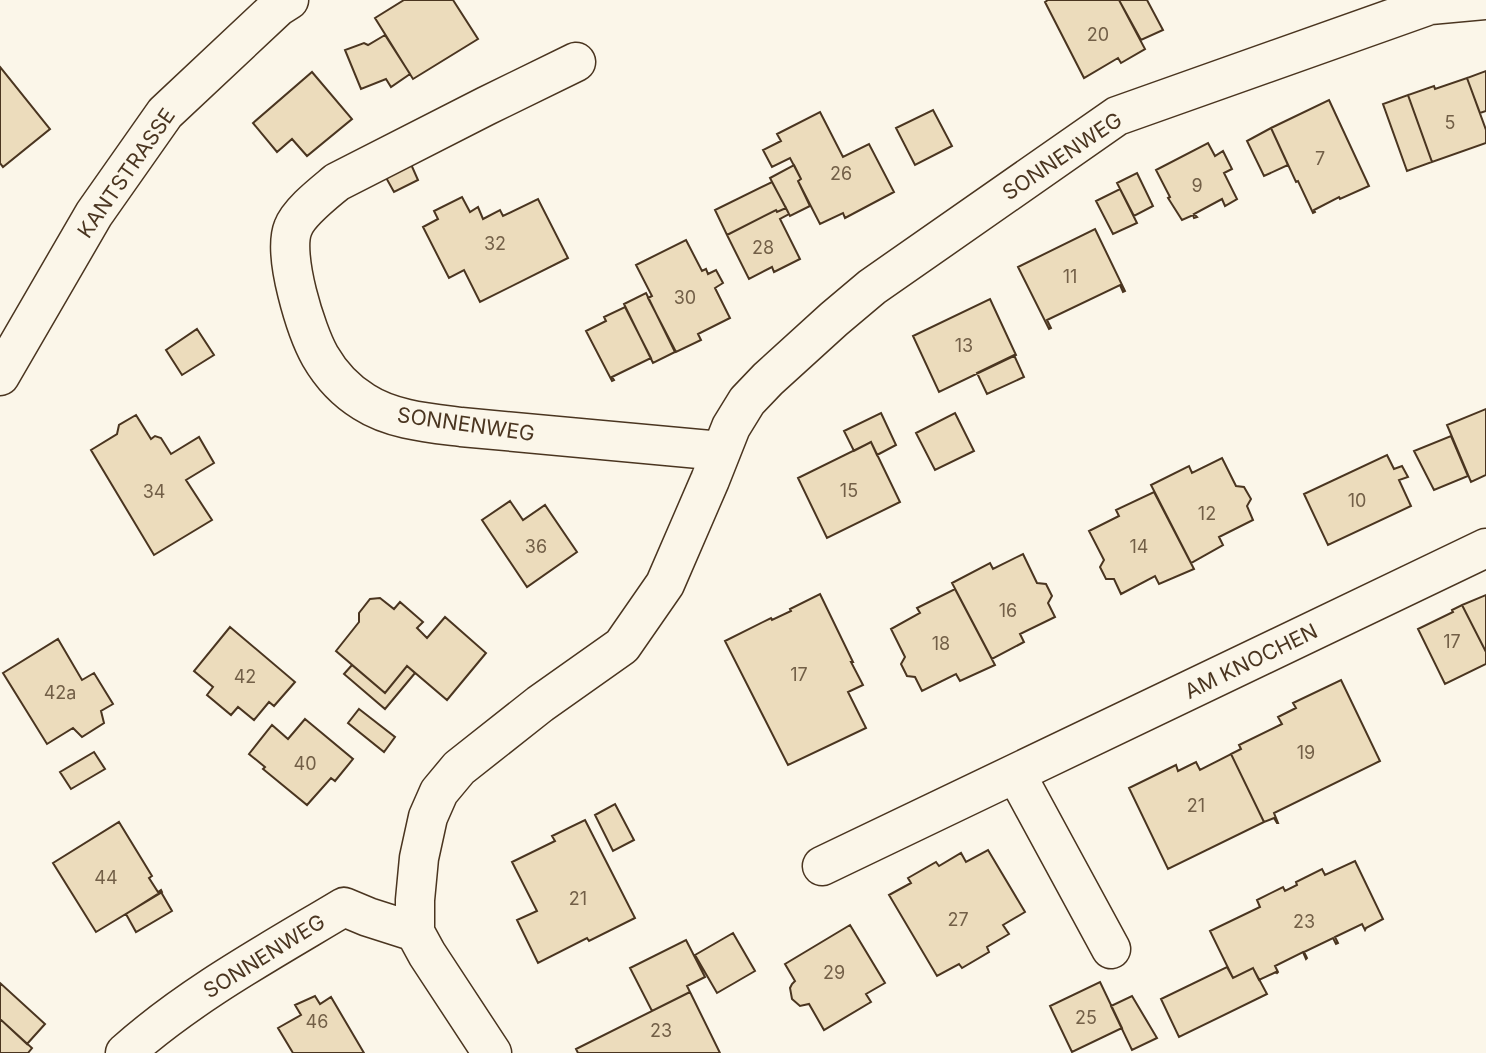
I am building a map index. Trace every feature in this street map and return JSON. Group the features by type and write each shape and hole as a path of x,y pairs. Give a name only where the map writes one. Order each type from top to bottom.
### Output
{"street":[{"name":"KANTSTRASSE","path":"0,376 94,214 165,113 278,7 289,0"},
{"name":"SONNENWEG","path":"125,1053 153,1028 189,1003 344,907 415,932 419,858 428,817 439,792 459,768 540,704 622,646 665,584 731,426 747,401 768,379 872,287 1117,116 1430,5 1486,0"},
{"name":"SONNENWEG","path":"576,62 337,182 320,196 293,227 290,241 298,294 306,323 320,356 346,390 366,404 388,414 461,427 721,451"},
{"name":"AM KNOCHEN","path":"822,866 1486,548"},
{"path":"1016,774 1111,949"},
{"path":"415,932 492,1053"}],"building":[{"path":"404,0 453,0 478,39 413,79 375,18"},
{"path":"1119,0 1145,49 1121,63 1118,58 1084,78 1045,2"},
{"path":"1119,0 1147,0 1163,30 1141,40"},
{"path":"385,35 410,74 391,87 386,79 361,89 345,50 364,43 368,45"},
{"path":"0,67 50,129 3,167 0,163"},
{"path":"1486,71 1486,111 1480,113 1467,78"},
{"path":"312,72 352,119 307,156 292,139 277,152 253,123"},
{"path":"1467,78 1486,130 1486,143 1432,162 1408,95"},
{"path":"1408,95 1432,162 1407,171 1383,104"},
{"path":"1329,100 1369,186 1340,199 1339,197 1313,213 1271,128"},
{"path":"933,110 952,146 915,165 896,128"},
{"path":"820,112 843,157 869,144 894,192 845,218 843,213 820,224 798,181 801,179 790,158 772,167 763,150 781,141 777,134"},
{"path":"1271,128 1288,165 1264,176 1247,141"},
{"path":"1208,143 1215,156 1223,151 1232,169 1224,173 1237,199 1225,206 1222,199 1194,214 1197,217 1194,218 1193,215 1182,220 1168,198 1170,197 1156,170"},
{"path":"410,162 418,180 394,192 384,174"},
{"path":"794,165 810,206 790,216 770,178"},
{"path":"1137,173 1153,206 1134,216 1117,183"},
{"path":"772,182 786,208 777,212 776,210 727,235 715,210"},
{"path":"1120,189 1137,223 1113,234 1096,201"},
{"path":"462,197 470,212 478,207 483,219 500,210 503,216 538,199 568,258 480,302 464,270 449,278 423,227 438,219 434,211"},
{"path":"786,208 789,214 780,219 800,259 774,272 772,267 749,279 727,235 776,210 777,212"},
{"path":"1095,229 1125,291 1123,292 1120,285 1047,320 1051,328 1049,329 1018,267"},
{"path":"686,240 702,271 706,269 708,274 716,270 723,283 715,288 730,318 698,334 701,340 676,352 648,298 652,296 636,265"},
{"path":"646,293 675,352 653,363 624,304"},
{"path":"990,299 1016,355 939,392 913,336"},
{"path":"625,307 651,358 612,377 612,381 586,331 606,321 604,317"},
{"path":"197,329 214,355 182,375 166,350"},
{"path":"1014,355 1024,377 987,394 977,373"},
{"path":"1486,409 1486,475 1471,482 1447,425"},
{"path":"881,413 896,445 877,455 871,442 854,451 844,431"},
{"path":"955,413 974,451 935,470 916,433"},
{"path":"136,415 151,439 155,436 161,438 171,454 199,437 214,463 186,480 212,520 154,555 91,450 117,434 119,425"},
{"path":"1451,436 1468,476 1434,490 1414,451"},
{"path":"871,442 900,502 827,538 798,478"},
{"path":"1387,455 1394,469 1402,466 1408,477 1399,480 1411,506 1328,545 1304,494"},
{"path":"1222,458 1236,486 1244,487 1251,499 1247,506 1253,520 1219,537 1223,545 1191,563 1151,485 1189,466 1192,473"},
{"path":"1154,492 1194,569 1159,584 1155,576 1121,594 1114,579 1106,579 1100,567 1104,560 1089,531 1119,516 1116,510"},
{"path":"510,501 523,520 545,505 577,552 527,587 482,520"},
{"path":"1023,554 1037,583 1046,584 1052,596 1048,603 1055,617 1020,634 1024,642 992,659 952,583 990,563 993,569"},
{"path":"955,589 995,665 960,681 956,674 922,691 915,677 907,676 901,664 905,657 891,629 920,613 917,608"},
{"path":"820,594 863,685 848,692 866,728 788,765 725,641 791,611 790,609"},
{"path":"1486,595 1486,652 1462,605"},
{"path":"380,598 394,609 400,602 423,622 417,628 427,638 445,617 486,653 447,700 407,666 385,693 336,651 359,622 359,613 370,599"},
{"path":"1462,605 1486,652 1486,664 1445,684 1418,629"},
{"path":"230,627 295,682 274,706 269,702 254,720 238,707 231,715 207,695 213,687 194,671"},
{"path":"58,639 82,680 94,673 113,704 101,711 104,723 82,737 73,728 47,744 3,673"},
{"path":"352,665 385,693 407,666 415,673 385,709 344,674"},
{"path":"1341,680 1380,761 1274,813 1278,823 1274,818 1264,822 1231,754 1241,749 1239,745 1282,724 1278,717 1296,708 1293,703"},
{"path":"359,709 395,737 384,752 348,723"},
{"path":"305,719 353,759 335,781 331,778 307,805 249,754 272,725 288,739"},
{"path":"94,752 105,769 71,789 60,772"},
{"path":"1231,754 1264,822 1168,869 1129,788 1176,765 1178,771 1196,762 1200,770"},
{"path":"615,804 634,840 613,851 595,815"},
{"path":"585,820 635,918 538,963 517,920 537,911 512,862 555,841 552,836"},
{"path":"119,822 152,876 149,878 158,892 162,892 96,932 53,863"},
{"path":"988,850 1025,912 1003,925 1009,934 987,947 989,952 962,968 959,964 937,976 889,895 911,883 908,878 936,862 939,866 961,853 966,862"},
{"path":"1355,861 1383,919 1365,930 1362,924 1335,937 1338,943 1336,944 1333,938 1304,952 1306,959 1303,952 1275,966 1277,973 1259,980 1253,968 1233,978 1210,931 1260,907 1257,900 1283,887 1285,891 1297,885 1296,882 1322,869 1325,875"},
{"path":"161,892 172,911 136,932 126,914"},
{"path":"850,925 885,983 866,994 871,1002 824,1030 809,1004 800,1006 792,999 790,988 795,981 785,964"},
{"path":"733,933 755,971 717,993 695,955"},
{"path":"686,940 705,977 687,986 690,992 652,1011 630,968"},
{"path":"1227,967 1233,978 1253,968 1267,994 1179,1037 1161,999"},
{"path":"1100,982 1122,1028 1072,1052 1050,1006"},
{"path":"0,983 45,1024 27,1044 0,1019"},
{"path":"690,992 720,1053 578,1053 576,1049"},
{"path":"315,996 320,1004 331,997 364,1053 293,1053 278,1028 301,1015 295,1005"},
{"path":"1132,996 1157,1038 1132,1050 1111,1006"},
{"path":"0,1019 32,1048 28,1053 0,1053"}]}
